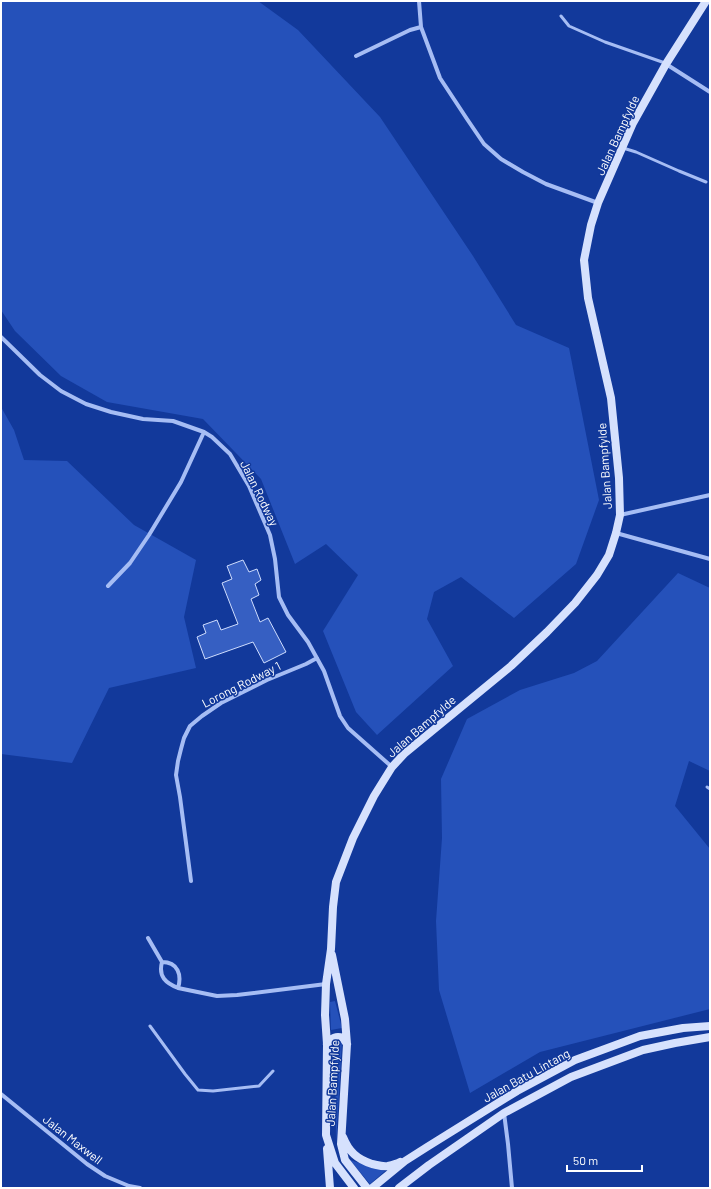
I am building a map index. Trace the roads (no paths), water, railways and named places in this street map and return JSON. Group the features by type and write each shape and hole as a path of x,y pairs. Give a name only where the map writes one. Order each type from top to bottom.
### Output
{"street":[{"path":"419,1 421,28 440,78 484,144 500,159 546,184 598,203"},
{"name":"Jalan Bampfylde","path":"354,1188 335,1163 326,1135 326,984 331,949 336,882 353,838 374,796 392,768 404,754 511,666 547,632 570,608 597,575 609,556 620,515 619,478 610,398 588,298 584,260 591,225 598,203 633,123 666,64 706,1"},
{"path":"356,56 410,30 421,28"},
{"path":"666,64 710,92"},
{"name":"Jalan Rodway","path":"1,337 40,375 61,391 86,404 111,412 143,419 173,421 204,432 212,437 230,454 249,486 270,535 275,559 279,597 288,615 308,642 324,671 340,716 348,728 392,768"},
{"path":"108,586 130,563 149,535 181,482 204,432"},
{"path":"620,515 710,495"},
{"path":"616,533 710,559"},
{"name":"Lorong Rodway 1","path":"191,881 176,775 181,748 190,726 202,716 221,704 268,680 317,658"},
{"path":"148,938 162,962 160,971 161,975 167,982 178,988 217,996 326,984"},
{"name":"Jalan Bampfylde","path":"331,949 345,1019 347,1044 341,1144 345,1160 367,1188"},
{"path":"162,962 171,964 178,970 180,978 178,988"},
{"name":"Jalan Batu Lintang","path":"372,1188 405,1161 517,1091 575,1060 640,1036 683,1028 710,1026"},
{"path":"327,1044 335,1037 343,1038 347,1044"},
{"name":"Jalan Batu Lintang","path":"398,1188 504,1113 571,1077 629,1054 675,1043 710,1037"},
{"name":"Jalan Maxwell","path":"1,1094 87,1164 105,1176 129,1186 140,1188"},
{"path":"504,1113 512,1188"},
{"path":"342,1133 345,1143 350,1151 361,1160 376,1165 387,1166 405,1161"},
{"path":"326,1135 330,1188"}],"lane":[{"path":"561,16 570,26 605,42 666,64"},
{"path":"623,148 636,152 706,182"},
{"path":"150,1026 198,1090 213,1091 258,1086 273,1071"}]}
